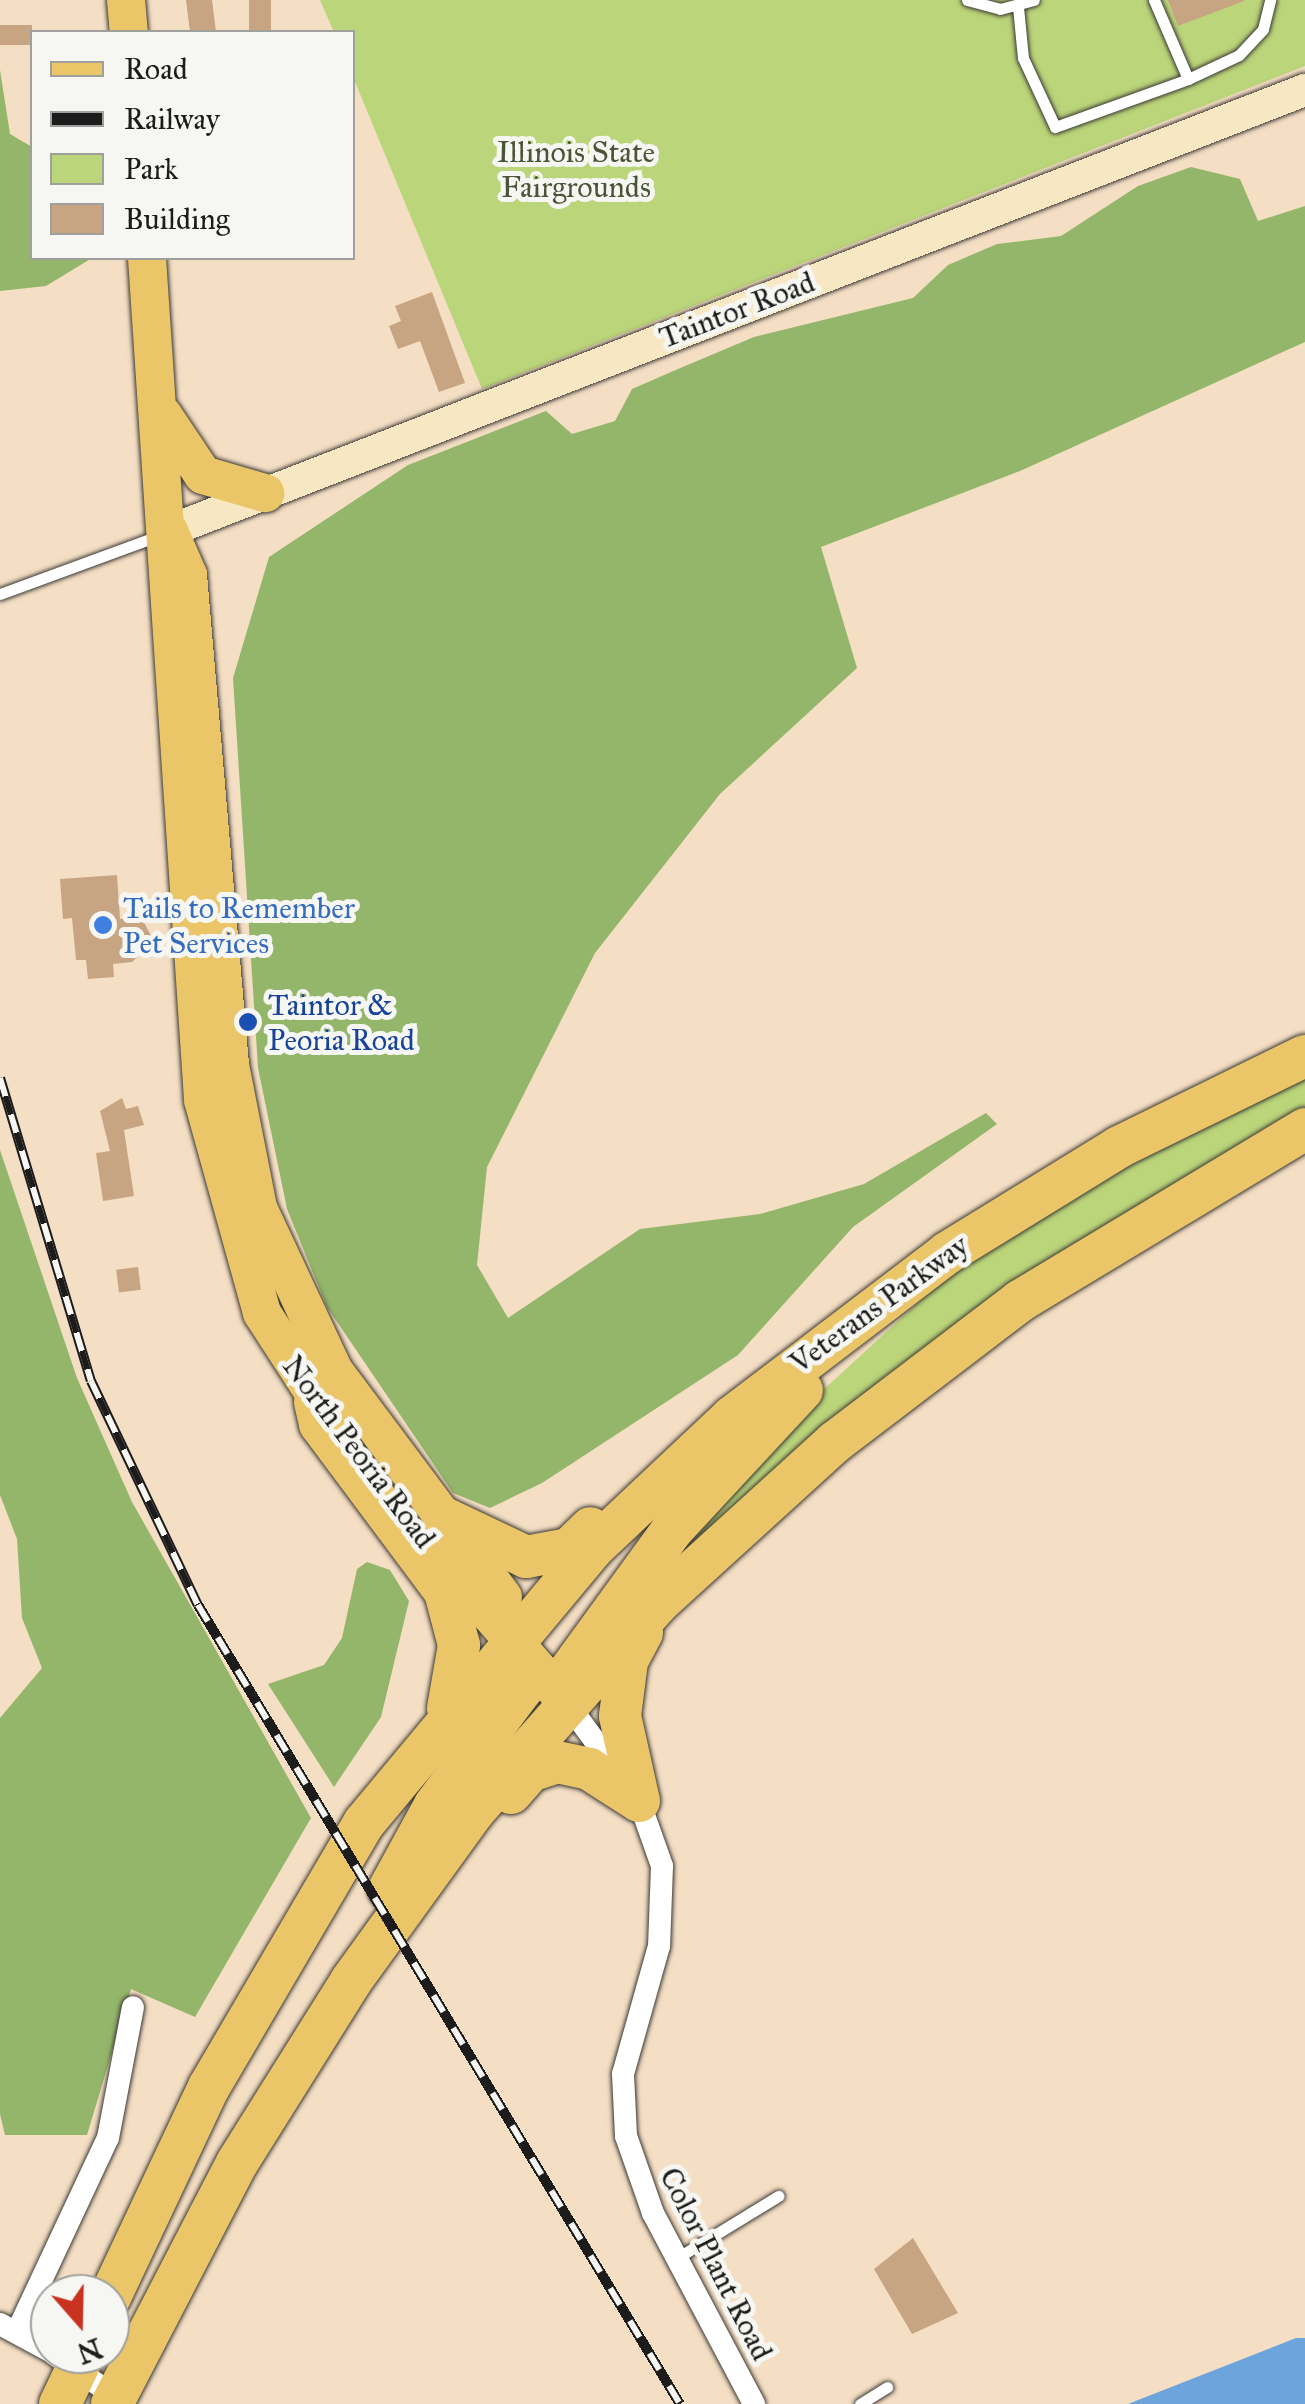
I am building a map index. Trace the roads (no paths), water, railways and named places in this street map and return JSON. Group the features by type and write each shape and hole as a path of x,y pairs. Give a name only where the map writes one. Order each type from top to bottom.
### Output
{"highway":[{"name":"Veterans Parkway","path":"514,1636 653,1489 808,1354 912,1277 1062,1178 1305,1056"},
{"path":"319,2028 435,1861 567,1702 658,1603 835,1442 1020,1301 1305,1129"},
{"path":"567,1702 572,1658 672,1530 912,1277"},
{"path":"444,1518 505,1553 569,1549 729,1398 808,1354"},
{"path":"315,1402 320,1424 445,1592 459,1646 445,1718"},
{"path":"639,1800 621,1731 622,1689 658,1603"},
{"path":"121,2274 241,2027 364,1823 514,1636"},
{"path":"118,2402 425,1821 523,1688 514,1636"},
{"path":"435,1861 462,1852 541,1766 589,1769 639,1800"}],"main road":[{"path":"126,0 129,30"},
{"name":"Taintor Road","path":"170,531 1305,90"},
{"name":"North Peoria Road","path":"147,260 170,531 163,597 212,1154 262,1313 315,1402 491,1621 514,1636 567,1702"},
{"path":"160,409 203,475 265,493"},
{"name":"North Peoria Road","path":"170,531 188,575 230,1065 258,1208 334,1371 503,1596 514,1636"}],"street":[{"name":"Color Plant Road","path":"567,1702 639,1800 662,1866 663,1920 623,2074 626,2136 677,2258 754,2404"},
{"path":"30,2343 8,2328 108,2138 133,2007"},
{"path":"76,2374 118,2402"}],"lane":[{"path":"968,0 1018,7 1034,0"},
{"path":"1154,0 1188,78"},
{"path":"1018,7 1023,58 1055,127 1239,55 1263,29 1270,0"},
{"path":"0,594 170,531"},
{"path":"677,2258 778,2196"},
{"path":"860,2404 887,2386"}],"water":[{"path":"1296,2338 1305,2338 1305,2404 1128,2404"}],"railway":[{"path":"0,1078 91,1381 198,1605 680,2404"}],"place":[{"name":"Tails to Remember Pet Services","path":"103,925"},
{"name":"Taintor & Peoria Road","path":"248,1022"}],"park label":[{"name":"Illinois State Fairgrounds","path":"576,169"}]}
